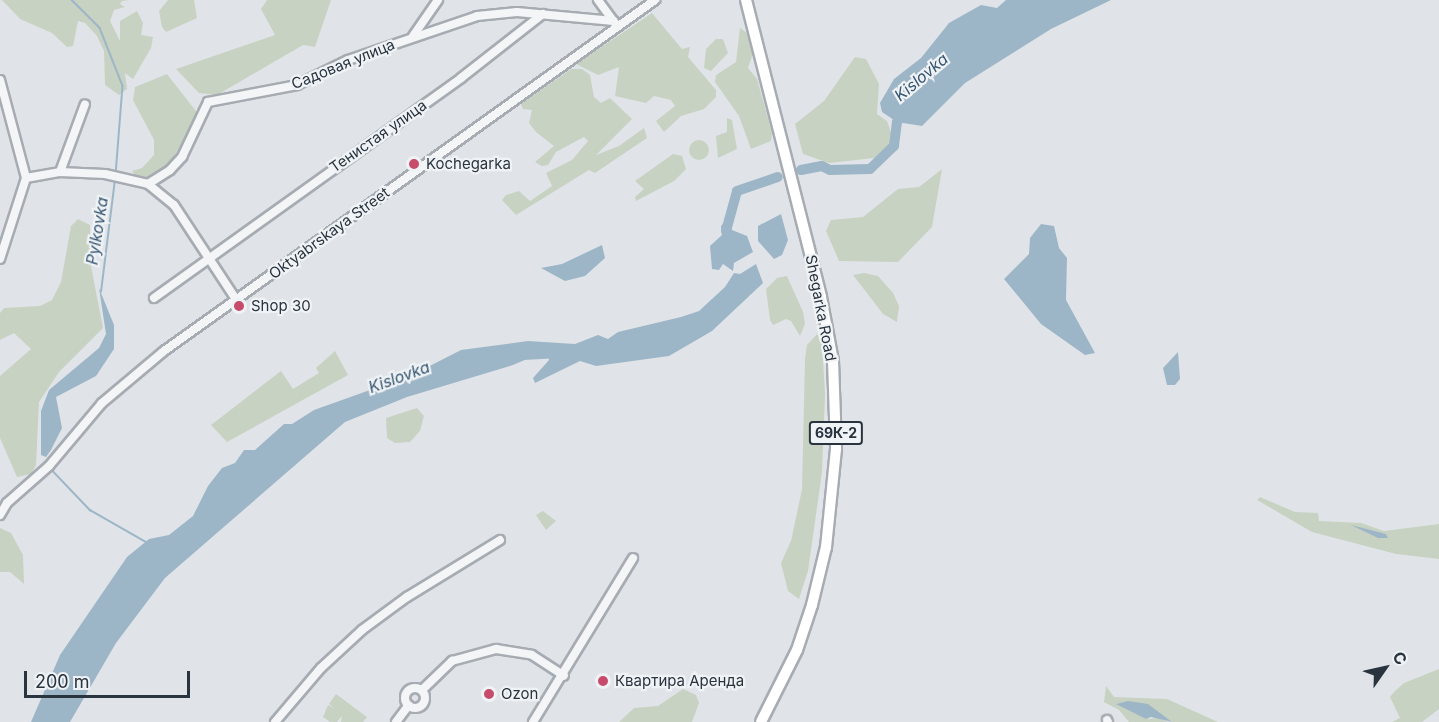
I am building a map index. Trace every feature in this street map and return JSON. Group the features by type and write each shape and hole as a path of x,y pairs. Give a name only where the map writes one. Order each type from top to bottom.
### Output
{"main road":[{"name":"Shegarka Road","path":"746,0 833,361 836,448 826,547 812,605 797,651 761,722"}],"street":[{"path":"413,36 438,0"},
{"path":"598,0 616,24"},
{"name":"Oktyabrskaya Street","path":"0,515 3,503 49,466 102,403 164,351 237,301 616,24 654,0"},
{"path":"543,14 616,24"},
{"name":"Садовая улица","path":"148,184 170,170 182,157 208,102 297,85 348,60 477,16 543,14"},
{"name":"Тенистая улица","path":"154,298 210,260 543,14"},
{"path":"0,80 26,178 0,259"},
{"path":"60,172 85,104"},
{"path":"26,178 60,172 128,177 148,184 174,206 237,301"},
{"path":"274,722 320,669 362,630 398,603 500,540"},
{"path":"533,722 564,676 633,558"},
{"path":"396,722 409,705 408,692 422,690 452,662 496,648 532,655 564,676"},
{"path":"409,705 421,705 425,700 422,690"}],"green space":[{"path":"2,0 130,0 122,1 120,4 125,7 114,10 110,21 120,41 120,21 137,11 143,23 141,35 153,37 151,48 133,79 125,73 127,89 119,95 105,85 104,51 97,36 85,23 78,21 73,46 67,47 52,33 20,19"},
{"path":"168,0 194,0 197,18 166,32 162,27 159,11"},
{"path":"267,0 331,0 315,47 303,45 217,95 199,93 176,69 275,35 261,9"},
{"path":"652,13 682,49 690,47 688,57 716,90 716,97 704,109 681,116 664,132 656,121 675,106 671,100 654,96 646,103 615,96 619,67 598,75 576,64"},
{"path":"740,28 747,33 754,50 748,68 757,79 772,133 771,141 751,149 739,116 715,82 716,75 736,62"},
{"path":"716,39 723,39 728,53 711,71 704,68 706,49"},
{"path":"855,57 866,59 879,84 877,114 887,121 894,141 874,158 829,163 803,154 795,124 824,101"},
{"path":"571,69 582,69 590,75 594,97 601,103 610,98 632,119 596,155 619,146 644,128 647,138 595,173 589,170 516,215 502,200 506,195 519,191 530,201 552,186 546,173 572,160 588,141 584,137 556,152 548,165 542,166 535,162 554,146 536,132 529,123 532,110 523,109 521,104"},
{"path":"167,74 199,115 168,166 149,180 137,178 132,171 142,168 154,155 154,140 133,100 135,87"},
{"path":"727,118 732,120 737,149 718,158 716,136 727,132"},
{"path":"699,140 706,143 709,150 706,157 699,160 692,157 689,150 692,143"},
{"path":"673,154 682,156 686,169 674,181 636,201 635,197 644,189 635,181"},
{"path":"942,169 932,227 898,262 839,261 826,231 831,220 863,217 898,189 919,187"},
{"path":"78,219 90,225 91,266 103,328 59,372 39,402 36,465 31,474 17,477 0,438 0,376 31,349 14,333 0,340 0,313 4,308 40,306 52,300 61,282 71,226"},
{"path":"864,273 878,276 893,293 899,306 897,322 883,314 853,275"},
{"path":"787,276 803,312 805,324 800,336 791,321 786,319 773,325 770,320 766,289 777,278"},
{"path":"817,334 822,340 825,395 822,472 808,571 799,599 788,591 781,563 791,541 802,489 805,359 807,345"},
{"path":"335,351 348,375 227,442 211,425 281,371 293,389 319,373 316,368"},
{"path":"417,408 424,416 420,431 410,442 395,443 387,438 386,418"},
{"path":"1260,497 1295,512 1318,513 1319,521 1361,523 1384,531 1439,524 1439,559 1396,554 1312,532 1257,500"},
{"path":"543,511 556,521 546,530 536,515"},
{"path":"0,528 11,533 23,555 24,584 10,572 0,572"},
{"path":"1439,669 1439,709 1422,722 1392,722 1400,718 1390,697 1395,691 1404,683"},
{"path":"1106,686 1114,697 1167,699 1218,722 1172,722 1140,703 1117,703 1146,719 1159,718 1168,722 1129,722 1119,710 1104,702"},
{"path":"683,689 696,695 699,703 692,722 619,722 634,708 658,706"},
{"path":"336,694 367,717 363,722 341,722 342,716 337,722 330,722 323,717 328,705 335,709 329,704"}],"water":[{"path":"1006,0 1111,0 1051,29 965,83 922,126 897,122 882,112 880,103 894,79 921,58 949,23 981,5 997,8"},
{"path":"781,214 788,240 782,255 774,259 758,241 758,226"},
{"path":"729,217 732,230 747,236 753,252 734,263 733,271 723,264 719,270 712,269 710,246 722,235 721,226"},
{"path":"1041,224 1054,226 1059,248 1067,258 1066,300 1095,353 1085,355 1041,324 1004,279 1029,254 1030,238"},
{"path":"602,245 605,258 585,276 565,281 541,268 562,264"},
{"path":"756,264 763,283 712,331 669,356 596,366 580,361 535,383 533,378 549,360 548,350 513,365 407,397 345,422 165,578 116,643 70,722 31,722 60,655 127,557 149,539 169,535 193,516 208,486 222,468 235,463 244,450 255,450 284,424 292,424 314,410 412,375 461,350 528,341 575,344 598,335 608,339 618,332 699,311 725,287 734,273 740,274"},
{"path":"99,288 114,325 114,349 96,376 56,397 62,428 46,457 41,455 41,411 49,390 99,348 106,334"},
{"path":"1178,352 1180,379 1175,385 1167,385 1163,368"},
{"path":"1351,525 1386,534 1388,538 1378,538"},
{"path":"1128,701 1148,704 1172,722 1151,717 1146,719 1116,704"}],"waterway":[{"name":"Pylkovka","path":"72,0 100,28 123,86 116,174"},
{"name":"Kislovka","path":"801,170 822,166 830,170 870,169 894,146 897,122 904,110"},
{"name":"Kislovka","path":"726,231 737,191 778,177"},
{"name":"Pylkovka","path":"101,292 115,179"},
{"name":"Kislovka","path":"523,355 561,353"},
{"name":"Pylkovka","path":"51,469 90,510 146,542"}],"place":[{"name":"Kochegarka","path":"414,164"},
{"name":"Shop 30","path":"239,306"},
{"name":"Квартира Аренда","path":"603,681"},
{"name":"Ozon","path":"489,694"}]}
